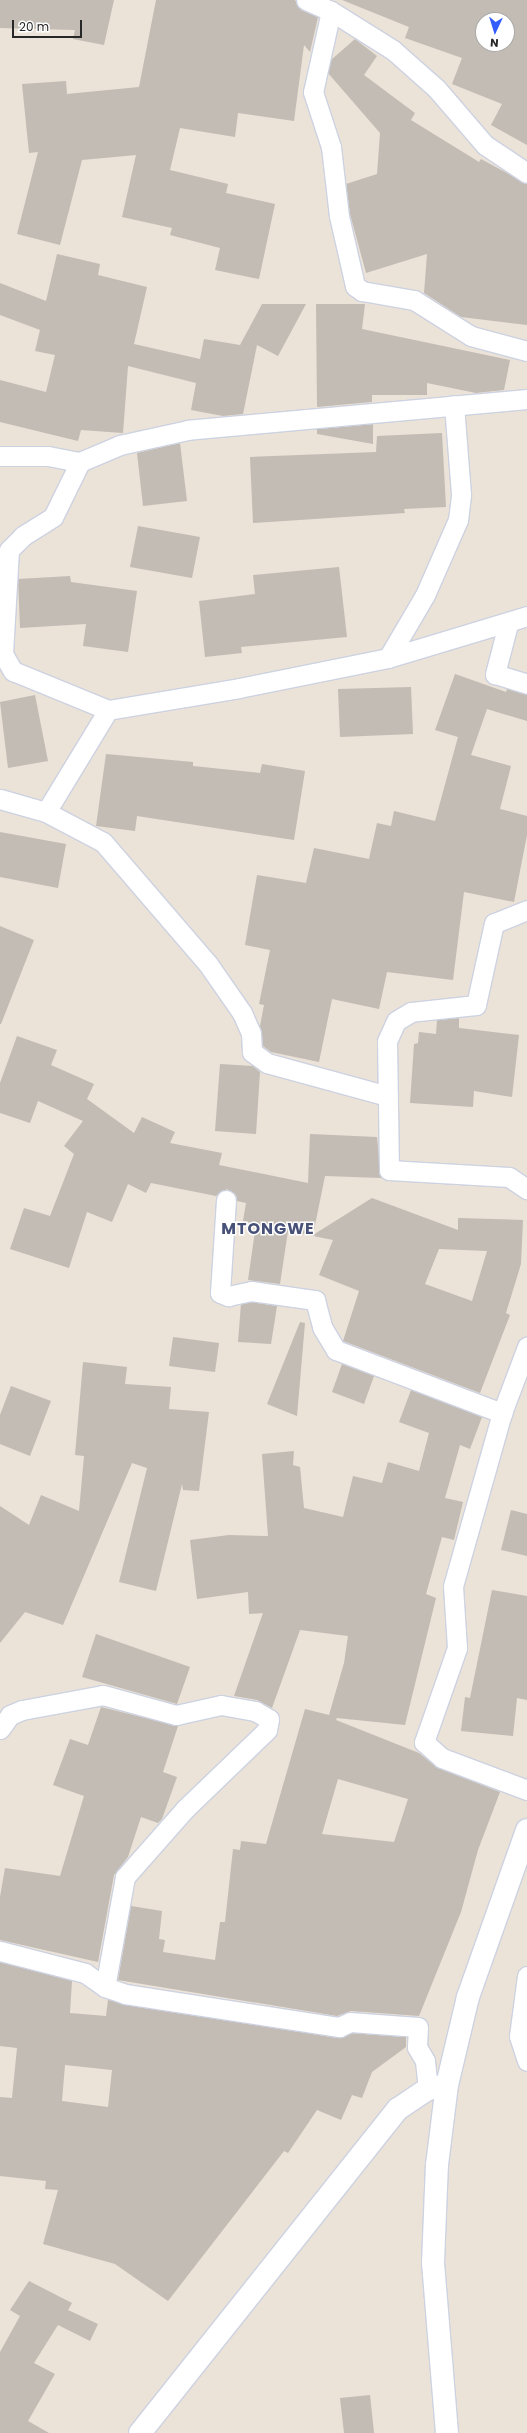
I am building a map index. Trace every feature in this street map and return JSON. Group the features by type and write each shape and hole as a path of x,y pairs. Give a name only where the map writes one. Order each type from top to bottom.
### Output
{"street":[{"path":"306,0 331,11 393,50 436,88 485,145 527,173"},
{"path":"331,11 313,92 331,147 339,216 356,286 362,291 414,300 471,336 527,352"},
{"path":"0,456 48,456 80,462 120,444 188,430 527,399"},
{"path":"388,658 425,595 458,520 460,494 454,405"},
{"path":"80,462 53,517 23,536 9,550 3,654 13,671 108,710 239,688 388,658 508,624 527,616"},
{"path":"508,624 495,674 527,684"},
{"path":"46,812 108,710"},
{"path":"0,799 46,812 104,842 191,943 242,1013 251,1033 252,1052 267,1063 388,1096"},
{"path":"527,910 494,923 476,1004 418,1010 396,1021 390,1028 388,1096 389,1170 509,1178 527,1189"},
{"path":"226,1200 220,1293 228,1296 251,1291 315,1300 322,1327 336,1350 502,1413"},
{"path":"527,1347 502,1413 453,1586 457,1648 424,1742 442,1758 527,1790"},
{"path":"0,1729 10,1715 22,1710 111,1694 176,1715 221,1705 255,1711 269,1719 267,1730 185,1809 125,1877 105,1986"},
{"path":"446,2433 433,2263 437,2165 437,2087 527,1830"},
{"path":"0,1951 85,1973 105,1986 125,1994 338,2027 350,2022 418,2027 417,2047 437,2087"},
{"path":"527,1976 519,2036 527,2061"},
{"path":"140,2433 398,2109 437,2087"}],"building":[{"path":"0,0 114,0 104,45 73,39 75,30 0,28"},
{"path":"156,0 295,0 301,10 318,17 310,52 304,45 294,121 238,113 235,137 180,128 170,170 228,184 226,193 275,204 259,279 215,270 220,248 170,235 172,228 122,217 136,155 82,160 60,245 17,234 38,152 29,153 22,84 66,81 67,94 139,87"},
{"path":"342,0 527,0 527,145 491,125 502,104 452,84 462,58 405,38 409,27"},
{"path":"355,39 377,56 364,75 415,113 411,120 479,162 481,159 527,184 527,325 461,317 424,293 427,254 366,273 350,214 346,184 377,174 380,133 328,73 331,60"},
{"path":"57,254 100,264 98,275 147,287 134,344 200,359 204,339 240,345 262,304 306,304 278,356 257,345 243,414 223,416 191,410 196,383 128,366 123,433 81,430 78,441 0,422 0,380 46,392 55,355 35,351 40,330 0,315 0,283 46,301"},
{"path":"316,304 365,304 362,329 510,360 504,390 476,393 427,383 427,395 372,395 372,402 317,407"},
{"path":"373,424 373,444 317,434 317,429"},
{"path":"442,433 446,507 404,509 405,513 253,523 250,457 376,452 377,436"},
{"path":"180,443 187,501 143,506 137,453"},
{"path":"138,526 200,537 192,578 130,567"},
{"path":"339,567 347,637 241,647 242,653 205,657 199,601 255,594 253,575"},
{"path":"70,576 71,582 137,591 128,652 83,646 86,624 20,628 18,579"},
{"path":"455,674 506,692 507,689 527,695 527,721 487,709 471,755 511,766 500,809 527,816 527,835 514,902 464,892 453,980 387,972 379,1009 332,999 319,1062 271,1052 263,1046 260,1026 264,1005 259,1004 270,950 245,945 257,875 306,883 314,848 369,859 377,823 391,826 394,811 435,821 458,737 435,730"},
{"path":"411,687 413,734 340,737 338,689"},
{"path":"35,695 48,761 8,768 0,702"},
{"path":"106,754 193,762 193,766 260,773 262,764 305,771 294,840 137,816 135,831 96,826"},
{"path":"0,832 66,844 58,888 0,877"},
{"path":"0,926 34,940 1,1024 0,1024"},
{"path":"459,1018 459,1028 519,1035 512,1097 474,1091 473,1107 410,1103 414,1044 418,1043 419,1032 436,1034 437,1020"},
{"path":"17,1036 57,1050 51,1065 94,1084 87,1099 134,1133 142,1117 175,1132 170,1143 222,1153 219,1165 308,1183 310,1134 377,1137 381,1178 325,1176 313,1235 372,1198 458,1230 458,1218 523,1220 521,1264 506,1313 510,1315 480,1393 343,1341 359,1291 319,1275 333,1240 288,1231 280,1284 248,1280 256,1224 243,1221 246,1203 237,1201 236,1195 227,1189 216,1196 151,1183 146,1193 128,1184 112,1222 87,1212 69,1268 10,1249 24,1208 50,1216 74,1154 64,1146 83,1121 38,1101 30,1123 0,1113 0,1083","holes":["439,1249 487,1251 472,1301 425,1284"]},
{"path":"220,1064 253,1066 260,1072 256,1134 215,1131"},
{"path":"251,1302 277,1306 271,1344 238,1342 241,1304"},
{"path":"300,1322 305,1323 297,1416 267,1404"},
{"path":"173,1337 219,1343 215,1372 169,1366"},
{"path":"83,1362 127,1367 125,1384 171,1387 169,1409 209,1412 199,1491 183,1490 182,1484 156,1591 119,1582 147,1468 132,1463 63,1625 25,1612 0,1643 0,1506 29,1525 41,1495 79,1511 84,1456 75,1455"},
{"path":"342,1364 374,1376 364,1404 332,1392"},
{"path":"11,1386 51,1401 30,1456 0,1444 0,1415"},
{"path":"411,1390 482,1417 470,1449 460,1445 445,1498 463,1502 454,1540 442,1537 426,1594 436,1598 405,1725 337,1718 336,1720 419,1753 438,1768 500,1792 478,1850 461,1912 419,2016 351,2011 337,2016 118,1980 131,1906 162,1911 159,1939 165,1940 163,1952 215,1960 220,1922 225,1922 233,1849 240,1850 241,1841 266,1844 305,1709 329,1715 344,1663 348,1636 300,1630 272,1708 257,1700 234,1696 263,1613 249,1614 248,1592 197,1599 190,1540 229,1535 268,1536 262,1454 294,1451 293,1465 300,1467 304,1508 343,1517 353,1476 382,1483 388,1462 419,1471 429,1433 399,1422","holes":["338,1779 408,1799 394,1842 322,1834"]},
{"path":"511,1510 527,1514 527,1556 501,1550"},
{"path":"492,1590 527,1596 527,1700 517,1698 513,1736 461,1731 465,1697 470,1698"},
{"path":"96,1634 190,1667 177,1704 82,1677"},
{"path":"101,1707 178,1726 163,1772 177,1777 162,1819 158,1823 141,1817 128,1857 114,1875 98,1962 0,1940 0,1897 5,1868 60,1876 84,1796 53,1785 70,1739 88,1745"},
{"path":"0,1962 72,1981 70,2013 106,2016 108,2000 337,2038 352,2033 406,2037 406,2047 372,2072 362,2098 352,2095 341,2120 317,2110 288,2153 284,2151 168,2301 115,2264 43,2244 58,2190 45,2189 46,2181 0,2176 0,2097 12,2098 17,2048 0,2046","holes":["65,2065 112,2070 108,2107 62,2101"]},
{"path":"29,2281 72,2303 68,2310 98,2324 90,2341 58,2325 34,2363 55,2374 28,2421 49,2433 0,2433 0,2352 20,2316 10,2310"},
{"path":"370,2395 374,2433 344,2433 340,2398"}],"district":[{"name":"MTONGWE","path":"268,1229"}]}
